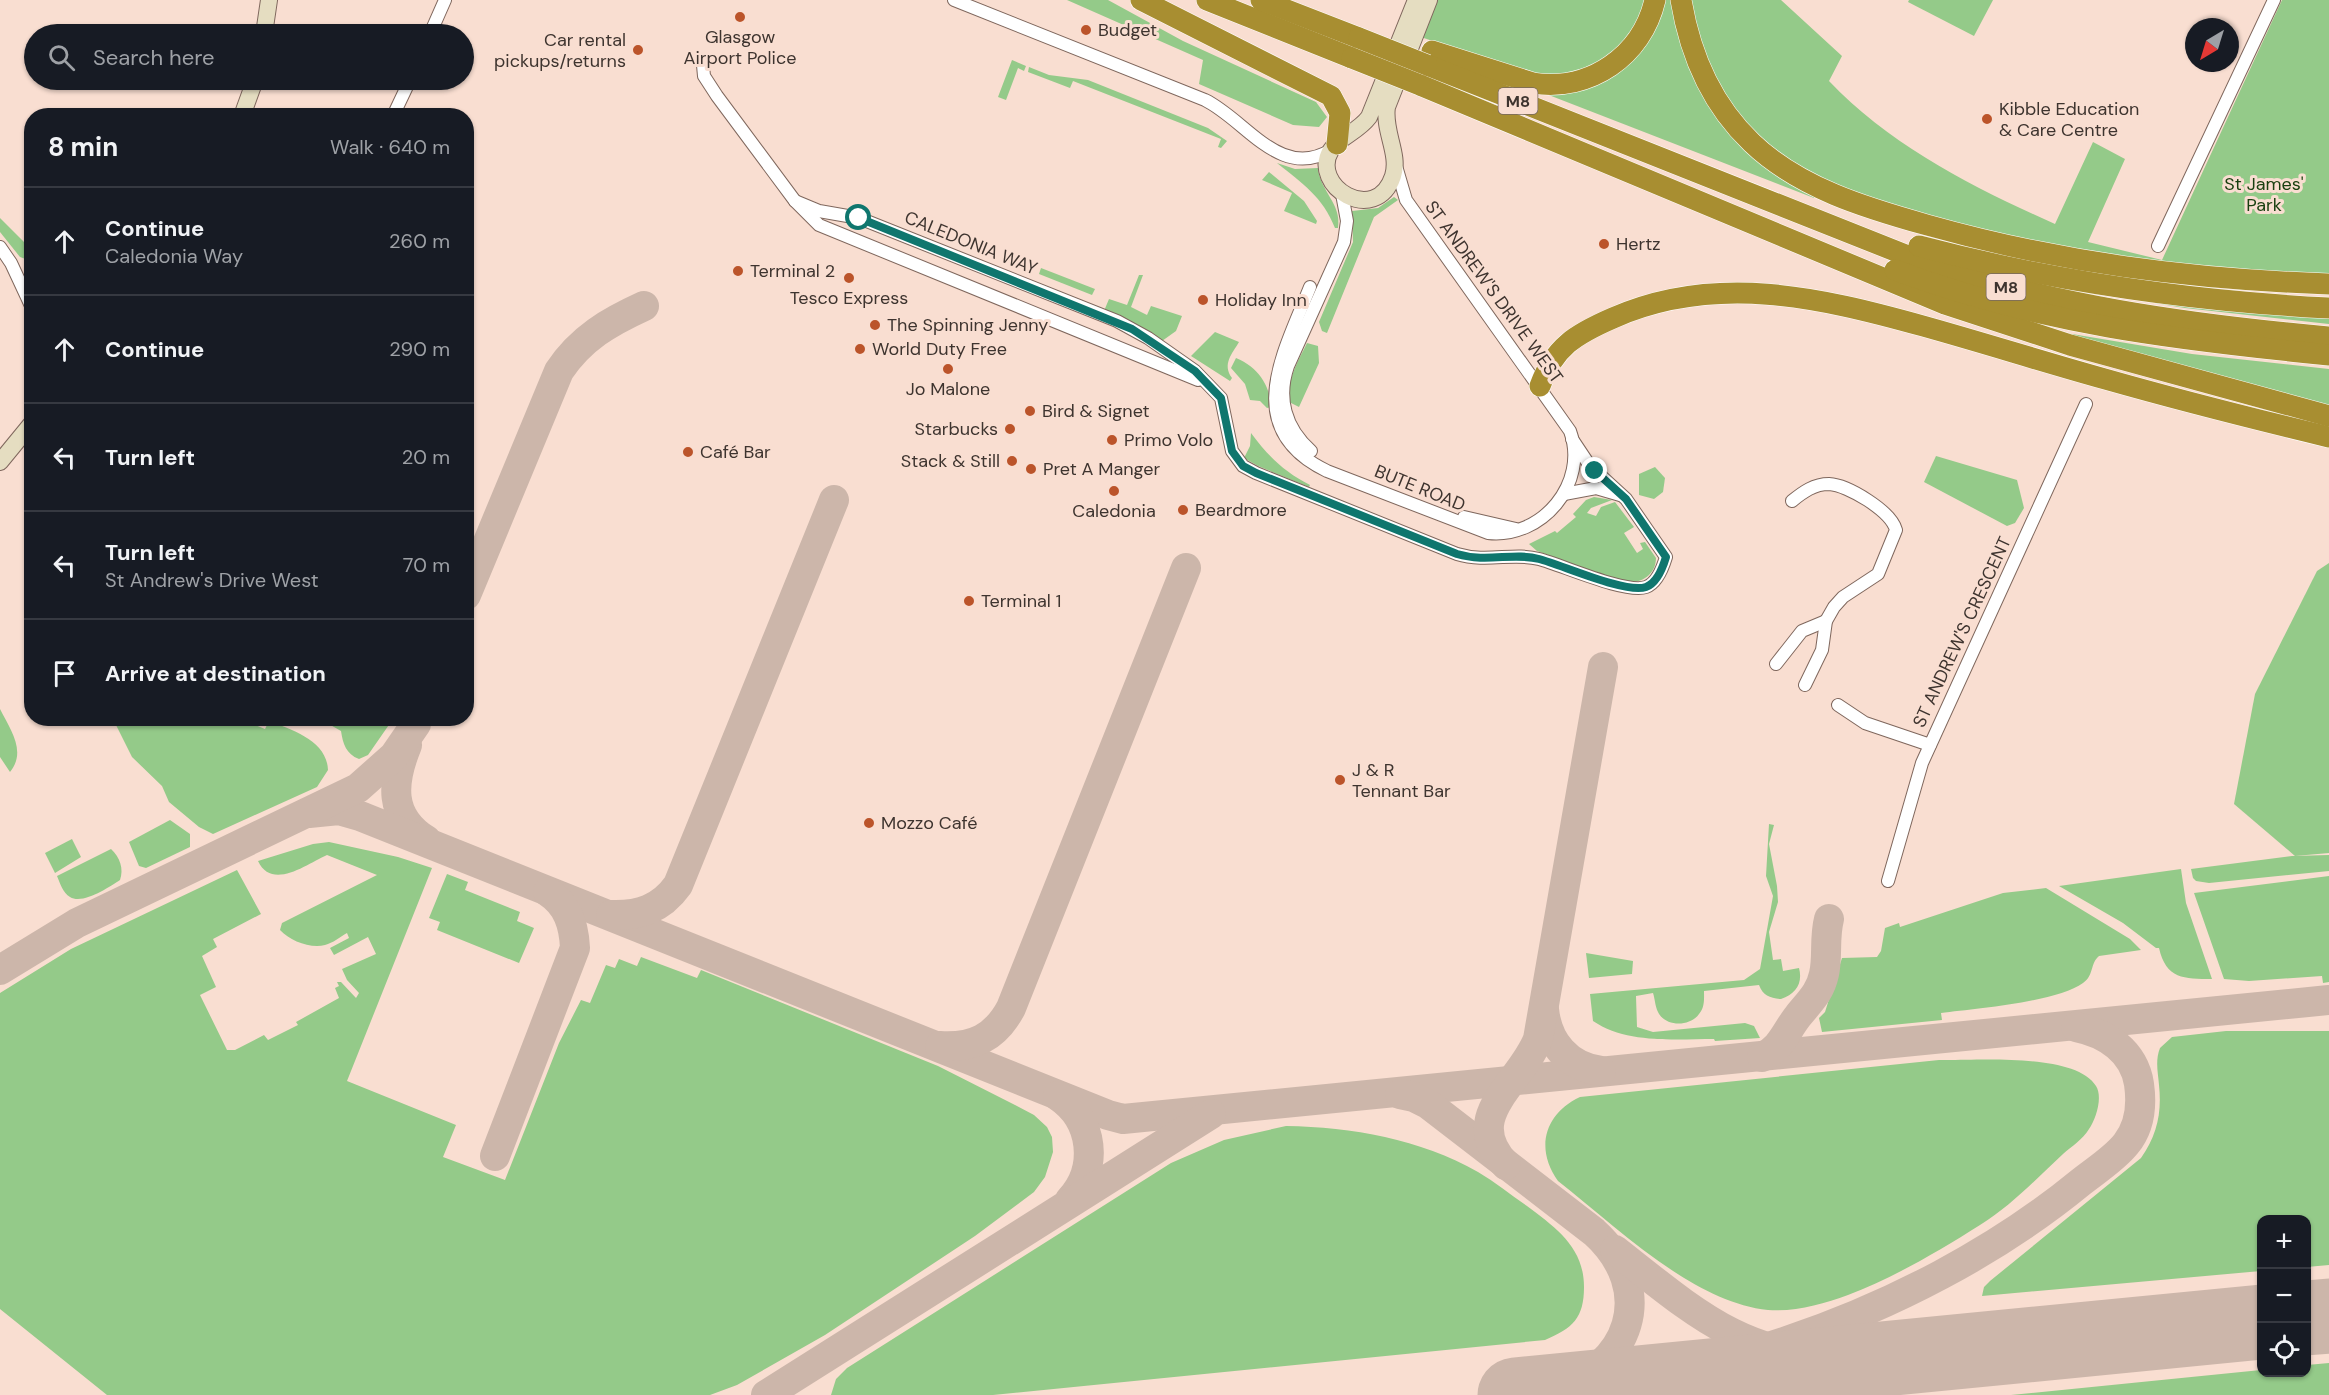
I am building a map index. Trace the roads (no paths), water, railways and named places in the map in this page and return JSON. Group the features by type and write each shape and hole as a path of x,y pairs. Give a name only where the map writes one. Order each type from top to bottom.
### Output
{"highway":[{"path":"1140,0 1331,96 1340,113 1334,147"},
{"name":"M8","path":"1207,0 1600,159 1945,304 2070,345 2329,416"},
{"path":"1261,0 1361,33"},
{"path":"1273,0 1430,58 1546,85 1574,82 1605,71 1628,52 1647,26 1655,0"},
{"path":"1681,0 1696,57 1725,113 1766,155 1799,178 1824,190 1894,216 1958,234 2083,261 2208,279 2329,284"},
{"name":"M8","path":"1430,58 1741,189 1913,258 2003,286 2138,315 2329,337"},
{"name":"M8","path":"1600,159 1900,272 2002,305 2134,333 2329,356"},
{"name":"M8","path":"1741,189 1917,246 2017,270 2149,291 2329,308"},
{"path":"1540,386 1555,354 1599,324 1664,299 1721,291 1750,291 1815,299 1885,315 2105,379 2329,437"}],"street":[{"path":"265,24 269,0"},
{"path":"434,24 445,0"},
{"path":"954,0 1205,100 1230,115 1268,147 1283,156 1305,159 1334,147 1359,130 1369,117 1416,0"},
{"path":"1342,194 1363,200 1379,195 1392,180 1395,162 1385,123 1387,108 1429,0"},
{"path":"2158,246 2274,0"},
{"path":"703,65 704,76 717,96 795,201 806,214 825,229 1173,369 1214,390"},
{"path":"245,108 251,90"},
{"path":"397,108 405,90"},
{"path":"1316,460 1291,428 1285,411 1282,385 1288,366 1344,242 1347,221 1342,194 1333,183 1329,170 1334,147"},
{"name":"ST ANDREW'S DRIVE WEST","path":"1395,162 1406,200 1561,415 1572,439 1590,465 1626,499 1666,557"},
{"name":"CALEDONIA WAY","path":"795,201 819,211 859,218 1117,321 1195,371 1221,398 1232,451 1243,466 1457,554 1480,559 1537,558 1628,588 1647,586 1656,578 1666,557"},
{"path":"0,247 11,263 24,291"},
{"path":"1310,287 1277,370 1275,397 1276,413 1287,437 1316,460"},
{"name":"ST ANDREW'S CRESCENT","path":"1888,880 1930,745 2086,404"},
{"path":"0,462 24,433"},
{"name":"ST ANDREW'S DRIVE WEST","path":"1564,494 1574,466 1572,439"},
{"name":"BUTE ROAD","path":"1316,460 1477,521 1515,529 1547,515 1564,494"},
{"path":"1792,501 1812,487 1831,484 1869,501 1884,512 1896,530 1878,574 1843,597 1826,621 1822,650 1805,686"},
{"path":"1564,494 1596,488 1609,490 1626,499"},
{"path":"1776,664 1802,632 1826,621"},
{"path":"1838,705 1865,723 1930,745"}],"place":[{"name":"Glasgow Airport Police","path":"740,17"},
{"name":"Budget","path":"1086,30"},
{"name":"Car rental pickups/returns","path":"638,50"},
{"name":"Kibble Education & Care Centre","path":"1987,119"},
{"name":"Hertz","path":"1604,244"},
{"name":"Terminal 2","path":"738,271"},
{"name":"Tesco Express","path":"849,278"},
{"name":"Holiday Inn","path":"1203,300"},
{"name":"The Spinning Jenny","path":"875,325"},
{"name":"World Duty Free","path":"860,349"},
{"name":"Jo Malone","path":"948,369"},
{"name":"Bird & Signet","path":"1030,411"},
{"name":"Starbucks","path":"1010,429"},
{"name":"Primo Volo","path":"1112,440"},
{"name":"Café Bar","path":"688,452"},
{"name":"Stack & Still","path":"1012,461"},
{"name":"Pret A Manger","path":"1031,469"},
{"name":"Caledonia","path":"1114,491"},
{"name":"Beardmore","path":"1183,510"},
{"name":"Terminal 1","path":"969,601"},
{"name":"J & R Tennant Bar","path":"1340,780"},
{"name":"Mozzo Café","path":"869,823"}],"park label":[{"name":"St James' Park","path":"2264,194"}]}
